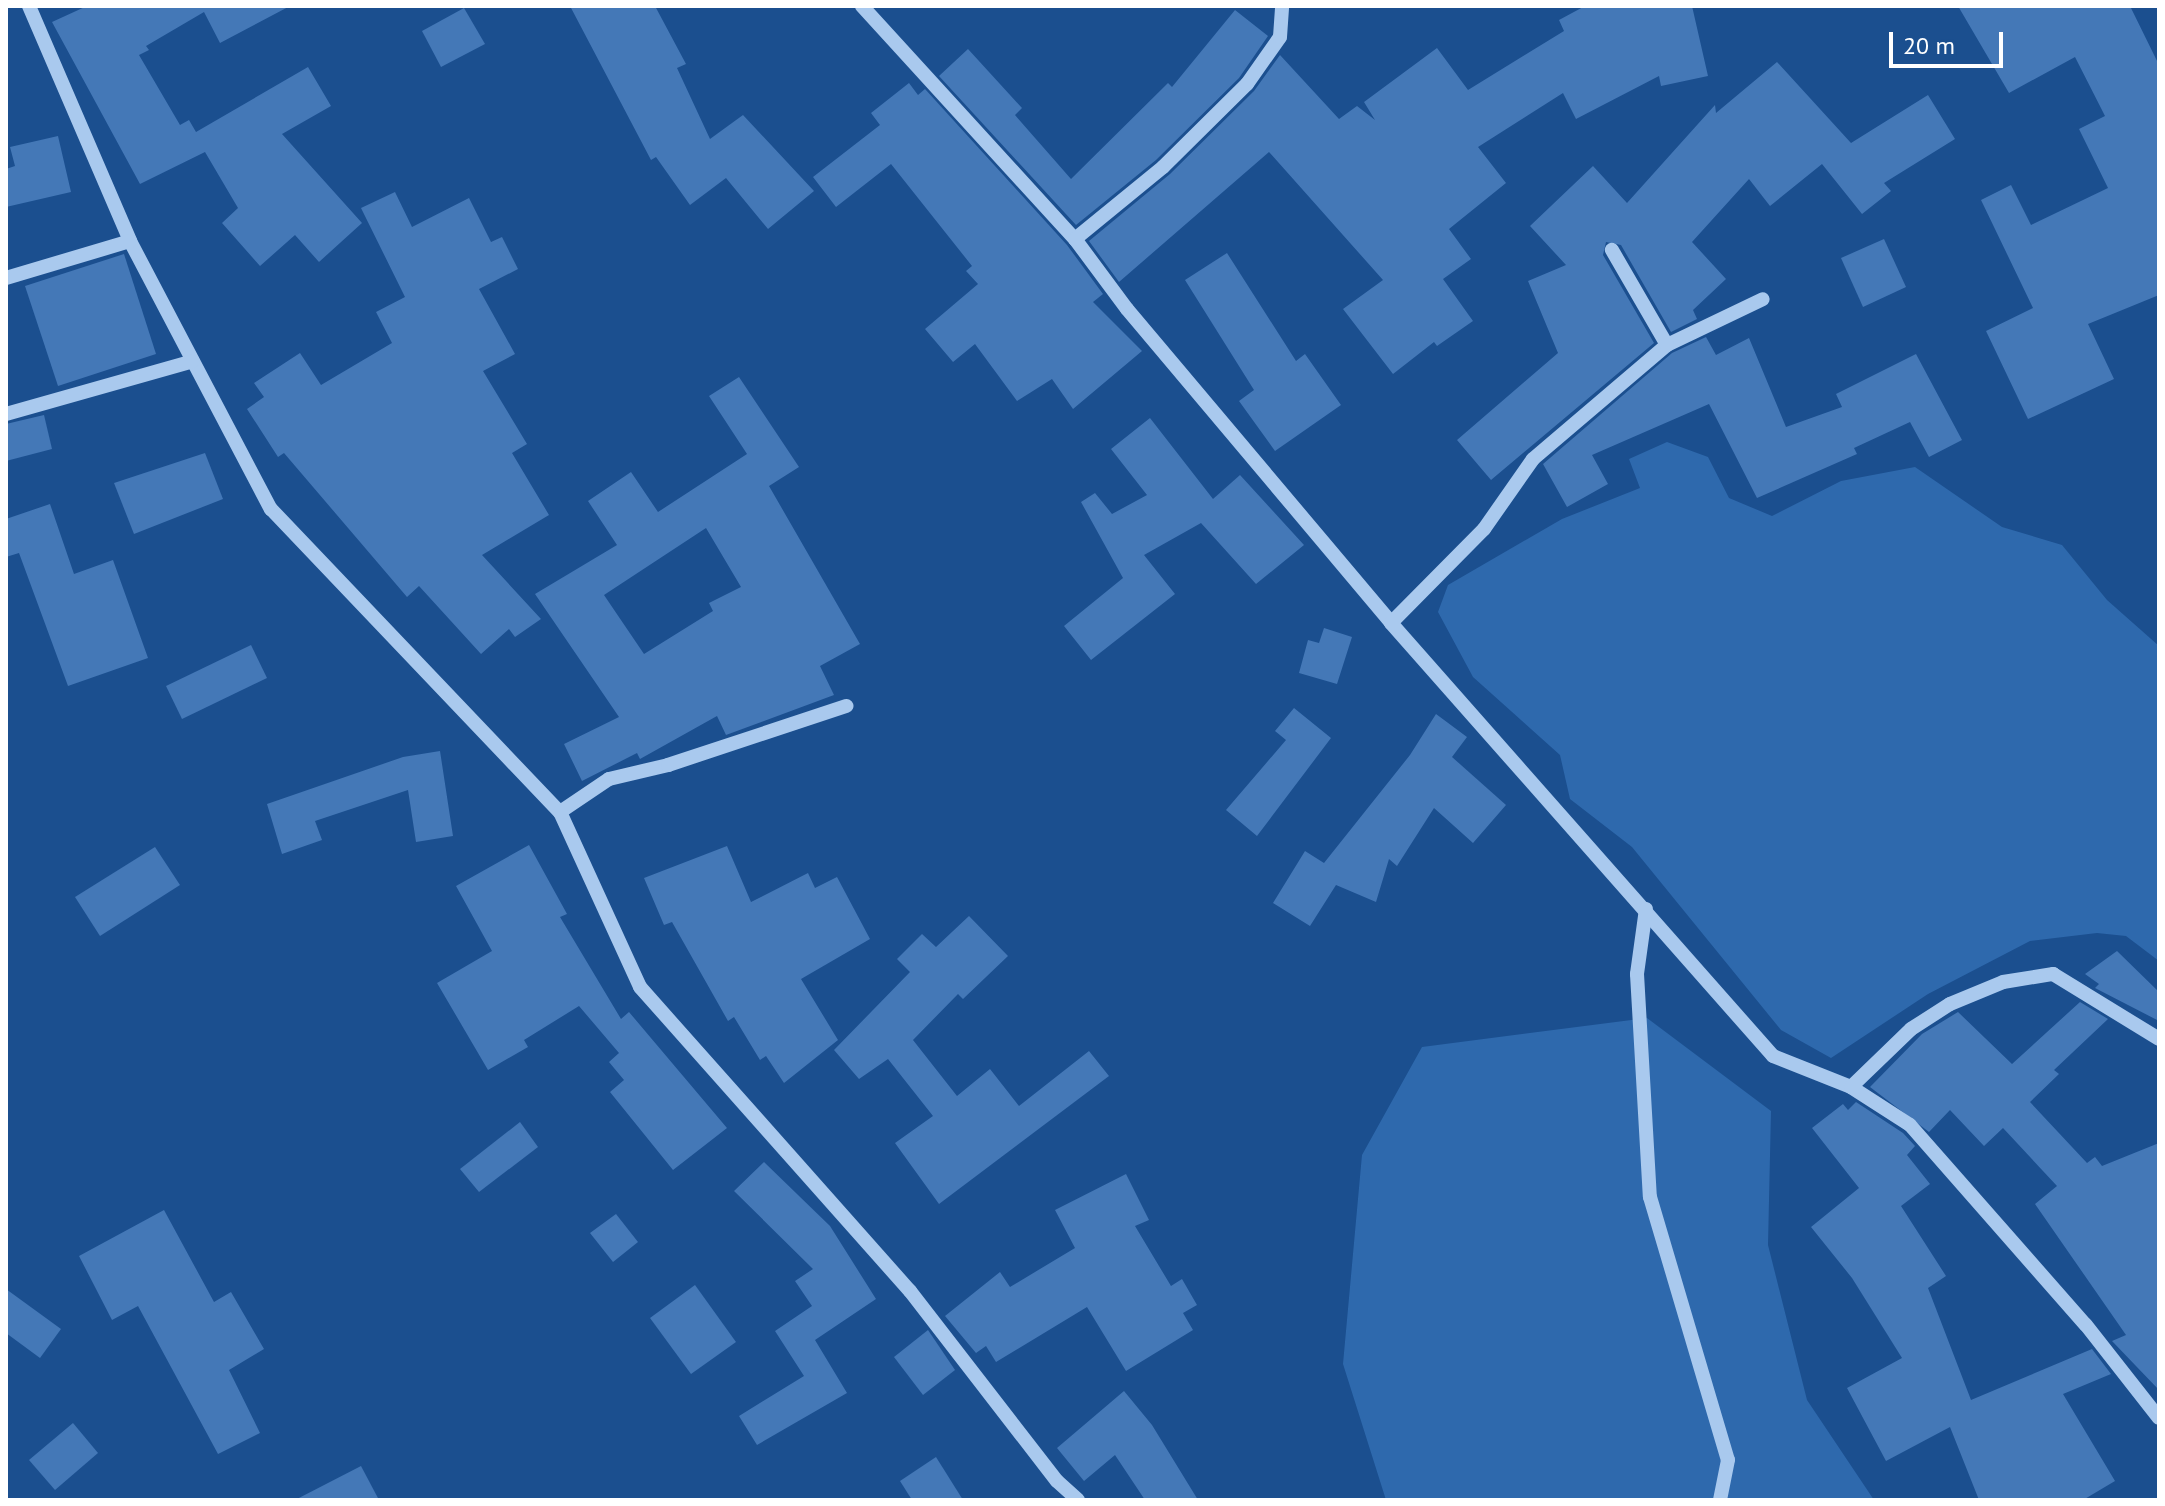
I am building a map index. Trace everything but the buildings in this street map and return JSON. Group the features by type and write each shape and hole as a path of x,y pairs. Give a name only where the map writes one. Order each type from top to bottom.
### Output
{"street":[{"path":"29,6 130,241 271,509 560,812 640,987 910,1291 1057,1481 1078,1500"},
{"path":"862,6 1075,239 1127,309 1391,623 1773,1056 1851,1087 1910,1125 2086,1325 2159,1418"},
{"path":"1075,239 1163,167 1247,84 1280,37 1282,6"},
{"path":"6,278 130,241"},
{"path":"1612,250 1667,345"},
{"path":"1391,623 1484,529 1533,459 1667,345 1763,299"},
{"path":"6,414 193,361"},
{"path":"560,812 609,779 683,761 846,706"},
{"path":"1646,909 1637,974 1650,1197 1728,1460 1720,1500"},
{"path":"1851,1087 1911,1029 1950,1004 2003,982 2053,974 2159,1039"}],"shaded area":[{"path":"1667,442 1708,457 1729,498 1772,516 1841,481 1915,467 2002,527 2062,545 2107,600 2159,646 2159,961 2126,936 2097,933 2030,941 1928,994 1831,1058 1781,1030 1632,847 1570,799 1560,755 1473,677 1438,612 1448,585 1562,519 1640,488 1629,459"},
{"path":"1647,1018 1771,1111 1768,1245 1807,1400 1874,1500 1386,1500 1343,1364 1362,1155 1422,1047"}]}
